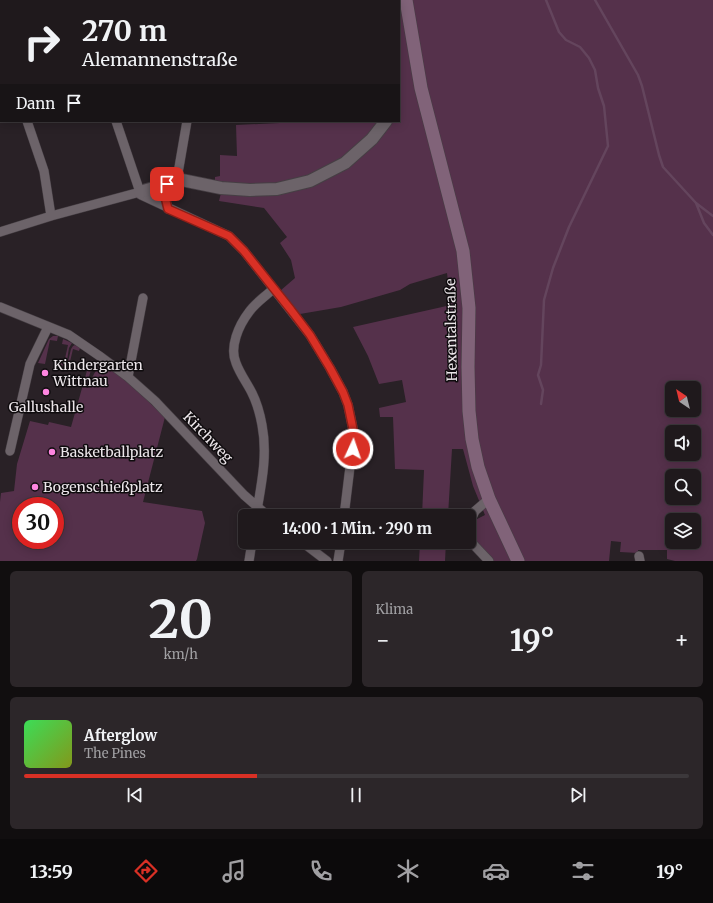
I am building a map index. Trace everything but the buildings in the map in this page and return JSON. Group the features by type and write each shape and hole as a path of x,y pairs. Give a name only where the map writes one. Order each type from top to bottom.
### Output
{"main road":[{"name":"Hexentalstraße","path":"406,0 421,88 463,251 469,308 469,411 472,439 478,467 489,500 518,561"}],"street":[{"path":"26,122 44,171 52,216"},
{"path":"116,122 141,195 168,209 229,236 244,251 310,335 330,368 348,405 354,434 345,509"},
{"path":"168,209 165,197 172,181 187,122"},
{"path":"0,232 140,192 172,181 221,188 250,190 277,189 310,181 345,162 372,139 385,122"},
{"path":"258,509 264,471 264,441 259,412 252,394 235,361 234,347 237,334 250,310 273,288"},
{"path":"128,377 143,298"},
{"name":"Kirchweg","path":"0,307 72,338 101,356 128,377 155,401 254,509"},
{"path":"10,452 30,364 48,327"},
{"path":"476,510 489,500"},
{"path":"476,547 489,561"},
{"path":"249,561 251,549"},
{"path":"311,549 327,561"},
{"path":"338,561 340,549"}],"shaded area":[{"path":"400,0 713,0 713,561 675,561 667,559 667,550 638,550 638,553 620,552 621,542 611,541 609,561 494,561 476,541 476,520 485,515 473,486 463,449 452,449 448,509 422,509 424,470 395,469 393,417 380,417 379,408 406,402 402,380 379,384 368,356 353,327 451,305 447,273 410,284 400,290 341,307 300,314 280,291 295,278 291,260 280,243 287,237 264,208 219,201 221,193 215,182 215,177 220,176 220,155 237,156 236,125 280,122 400,122"},
{"path":"53,336 58,336 57,341 50,340 45,364 38,363 49,339"},
{"path":"63,339 72,343 69,348 66,366 58,365 59,362 64,363 68,345 62,344"},
{"path":"75,345 80,348 79,351 73,349 68,370 66,370 71,349"},
{"path":"103,363 131,385 165,417 143,502 202,511 205,523 196,561 0,561 1,493 14,491 17,464 30,421 48,425 49,422 71,427 88,367 91,370 86,387 88,388 98,368"},
{"path":"420,549 446,549 445,561 419,561"}],"waterway":[{"path":"541,404 543,390 538,375 541,365 544,300 553,268 569,227 608,146 604,106 598,88 595,70 589,58 580,47 566,40 559,32 546,0"},
{"path":"595,0 638,75 663,167 696,203 704,223 713,235"},
{"path":"696,203 713,216"}],"place":[{"name":"Kindergarten Wittnau","path":"45,373"},
{"name":"Gallushalle","path":"46,392"},
{"name":"Basketballplatz","path":"52,452"},
{"name":"Bogenschießplatz","path":"35,487"}],"route":[{"path":"167,184 165,197 168,209 229,236 244,251 310,335 330,368 348,405 354,434 353,449"}]}
